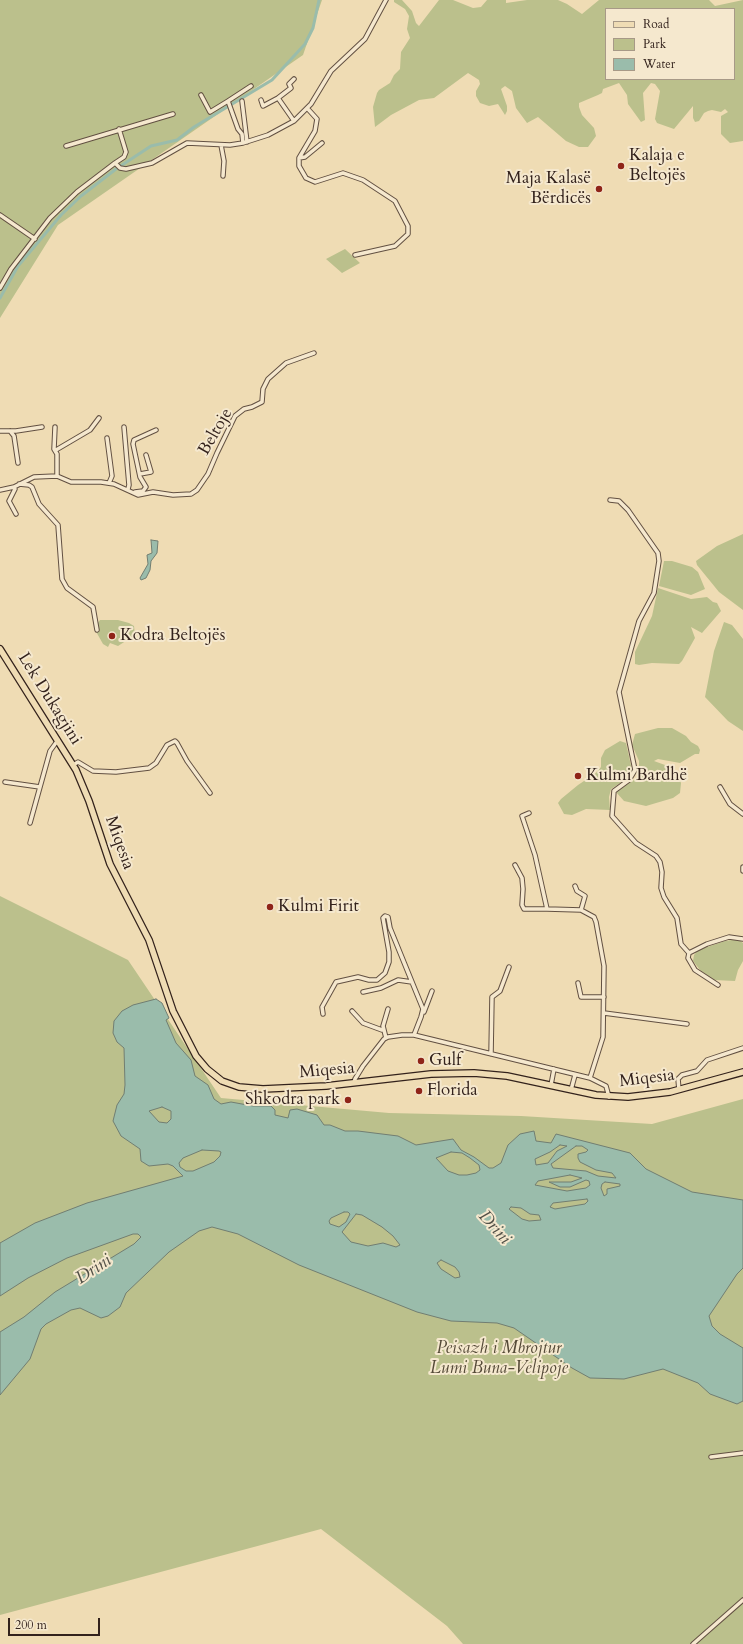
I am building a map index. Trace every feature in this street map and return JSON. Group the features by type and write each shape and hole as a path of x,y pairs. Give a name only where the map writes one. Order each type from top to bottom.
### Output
{"main road":[{"name":"Lek Dukagjini","path":"0,649 73,765 89,801"},
{"name":"Miqesia","path":"89,801 110,864 145,932 173,1011 194,1052 207,1069 222,1081 239,1087 253,1089 315,1087 431,1074 474,1072 507,1076 609,1097 644,1096 679,1090 743,1072"}],"street":[{"path":"116,164 120,168 131,168 152,163 187,143 221,145 245,142 268,136 294,121 307,108 331,71 365,38 386,0"},
{"path":"260,100 263,106 278,98 291,88 289,84 294,79"},
{"path":"201,95 210,112 229,102 251,86"},
{"path":"278,98 294,121"},
{"path":"242,101 245,142"},
{"path":"229,102 238,128 245,142"},
{"path":"307,108 317,119 317,124 310,141 299,158 302,174 312,182 345,173 363,180 395,201 408,226 408,234 395,246 355,255"},
{"path":"66,146 173,114"},
{"path":"0,288 11,269 62,206 77,192 124,157 126,152 119,129"},
{"path":"299,158 305,157 322,143"},
{"path":"221,145 224,161 224,176"},
{"path":"0,215 34,239"},
{"name":"Beltoje","path":"0,490 15,486 34,477 57,476 71,482 109,483 128,489 140,495 153,492 183,495 195,492 208,474 236,416 241,410 262,402 264,384 281,366 297,358 314,353"},
{"path":"56,450 90,430 99,418"},
{"path":"0,431 42,427"},
{"path":"55,427 54,449 56,450 57,476"},
{"path":"124,427 129,485 128,489"},
{"path":"134,492 146,489 140,474 133,444 134,440 156,430"},
{"path":"10,431 14,436 18,463"},
{"path":"107,438 112,476 109,483"},
{"path":"140,474 151,472 146,455"},
{"path":"16,514 9,501 15,486 29,485 32,487 39,504 58,525 62,579 67,588 93,607 97,630"},
{"path":"610,500 619,502 628,510 654,546 658,553 659,561 654,593 639,621 619,692 635,770 629,780 614,790 612,816 636,843 656,856 660,862 662,872 661,888 664,897 677,918 681,944 689,954 688,958 695,970 718,985"},
{"path":"30,823 50,751 58,740"},
{"name":"Lek Dukagjini","path":"73,765 78,762 93,771 116,772 149,768 156,762 168,745 175,742 210,793"},
{"path":"5,782 40,787"},
{"path":"720,787 730,804 743,814"},
{"path":"529,813 522,816 535,855 547,909"},
{"path":"515,865 522,878 522,902 524,909 581,910 594,917 596,922 604,966 603,1040 590,1078"},
{"path":"575,886 577,891 585,896 581,910"},
{"path":"323,1014 322,1007 336,982 358,977 369,980 377,980 385,973 389,962 389,952 382,918 385,916 388,917 390,928 422,1006 421,1017"},
{"path":"689,954 706,944 729,937 743,939"},
{"path":"491,1054 492,997 500,991 509,967"},
{"path":"363,992 381,988 398,980 412,982"},
{"path":"578,983 581,997 604,997"},
{"path":"414,1035 432,991"},
{"path":"386,1038 382,1030 388,1009"},
{"path":"352,1011 365,1025 382,1030"},
{"path":"604,1013 687,1024"},
{"path":"354,1083 354,1079 363,1066 386,1038 402,1035 414,1035 590,1078 606,1086 609,1097"},
{"path":"679,1090 678,1079 682,1075 696,1071 707,1060 743,1048"},
{"path":"551,1085 554,1070"},
{"path":"571,1090 575,1074"},
{"path":"711,1457 743,1453"},
{"path":"693,1644 743,1600"}],"green space":[{"path":"0,0 322,0 303,55 58,225 0,318"},
{"path":"394,0 402,0 412,11 416,23 419,26 439,0 453,0 473,8 481,7 487,0 506,0 506,3 527,0 558,0 582,14 599,0 709,0 715,6 743,0 743,141 730,143 721,134 721,116 728,112 725,109 721,112 712,110 708,111 704,113 699,121 695,122 693,118 693,106 674,129 657,123 655,119 660,91 655,84 651,83 643,93 645,120 641,122 628,104 627,95 619,83 603,89 602,93 579,103 582,115 594,128 596,136 588,147 579,147 566,141 538,117 527,123 516,108 512,91 505,86 501,89 507,106 505,115 498,104 489,106 480,103 476,96 476,91 480,84 479,80 468,73 434,98 419,100 391,115 375,127 373,107 377,93 390,83 394,75 400,69 401,52 410,38 407,29 409,16 405,9 394,2"},
{"path":"345,249 360,263 342,273 326,259"},
{"path":"743,534 743,610 719,592 697,565 696,561 717,546"},
{"path":"664,561 672,561 692,567 698,572 705,589 691,595 659,586"},
{"path":"658,588 691,599 707,597 713,602 717,603 721,611 702,633 691,627 695,638 679,664 635,664 635,652 652,616"},
{"path":"100,620 118,620 129,623 134,626 135,635 118,646 110,643 108,647 103,644 94,628"},
{"path":"724,622 732,625 743,639 743,731 728,721 705,697 714,651"},
{"path":"658,728 672,728 686,736 691,742 698,746 700,750 699,754 695,754 680,763 658,759 654,761 665,765 678,776 681,783 680,793 673,798 646,806 624,801 616,792 637,778 639,774 639,761 632,745 635,734"},
{"path":"620,741 626,743 632,770 631,774 625,780 611,789 609,797 610,810 586,809 572,815 564,814 558,803 561,799 596,773 601,767 601,758 605,750"},
{"name":"Peisazh i Mbrojtur Lumi Buna-Velipoje","path":"0,896 128,960 221,1098 389,1113 521,1116 652,1124 743,1099 743,1644 463,1644 447,1626 321,1529 0,1615"},
{"path":"738,939 743,943 743,961 738,970 735,981 714,980 700,970 693,961 694,955 698,950 725,941"}],"water":[{"path":"151,540 158,541 157,553 151,561 150,570 146,578 141,580 140,578 148,564 147,555 152,553"},
{"name":"Drini","path":"156,999 162,1003 169,1018 166,1020 176,1043 191,1060 195,1076 208,1085 214,1099 221,1104 231,1102 253,1106 271,1106 275,1110 275,1115 288,1118 290,1110 297,1109 317,1115 324,1125 330,1125 345,1131 358,1131 398,1136 416,1145 453,1139 461,1150 489,1168 493,1168 501,1163 508,1145 520,1134 534,1131 536,1141 551,1143 556,1134 630,1153 646,1169 692,1192 743,1200 743,1268 737,1274 709,1316 712,1326 720,1334 743,1348 743,1401 737,1404 710,1394 698,1383 663,1369 624,1379 590,1378 572,1368 514,1328 497,1323 451,1321 417,1312 299,1265 238,1234 212,1227 199,1231 169,1252 126,1293 120,1307 108,1316 101,1318 80,1308 71,1310 46,1324 41,1329 30,1359 0,1395 0,1332 24,1317 55,1292 134,1244 141,1237 138,1234 133,1234 67,1258 28,1278 0,1296 0,1243 35,1223 87,1203 183,1176 173,1166 168,1164 149,1166 141,1161 140,1149 121,1136 113,1121 117,1105 124,1094 125,1085 124,1048 117,1042 113,1033 114,1021 122,1011 133,1005","holes":["162,1107 171,1111 171,1119 167,1123 159,1122 149,1111","560,1145 567,1146 557,1151 548,1163 536,1165 535,1159 550,1152","576,1146 582,1146 588,1150 578,1154 580,1162 596,1170 612,1173 616,1178 598,1176 586,1171 553,1168 551,1164","202,1150 221,1152 220,1156 214,1162 193,1171 186,1171 180,1167 179,1163 183,1158","451,1152 462,1153 479,1165 480,1170 476,1173 459,1175 448,1171 436,1158","570,1175 582,1178 571,1182 549,1182 560,1187 570,1187 586,1180 589,1181 590,1185 586,1188 567,1191 535,1185 538,1181","605,1182 620,1184 620,1186 607,1189 607,1194 604,1196 601,1188 602,1184","587,1199 588,1201 585,1204 555,1209 550,1207 553,1203","511,1207 521,1208 530,1214 539,1215 541,1220 529,1221 522,1219 509,1209","344,1212 348,1212 350,1214 346,1222 339,1227 330,1224 329,1221 331,1218","356,1214 362,1215 382,1227 393,1236 400,1245 396,1247 383,1243 368,1246 351,1242 342,1232","441,1260 455,1267 459,1272 460,1277 455,1278 441,1269 437,1263"]}],"waterway":[{"path":"0,298 18,266 61,215 81,196 116,169 151,146 177,140 194,127 272,80 305,44 313,28 319,0"}],"place":[{"name":"Kalaja e Beltojës","path":"621,166"},
{"name":"Maja Kalasë Bërdicës","path":"599,189"},
{"name":"Kodra Beltojës","path":"112,636"},
{"name":"Kulmi Bardhë","path":"578,776"},
{"name":"Kulmi Firit","path":"270,907"},
{"name":"Gulf","path":"421,1061"},
{"name":"Florida","path":"419,1091"},
{"name":"Shkodra park","path":"348,1100"}]}
